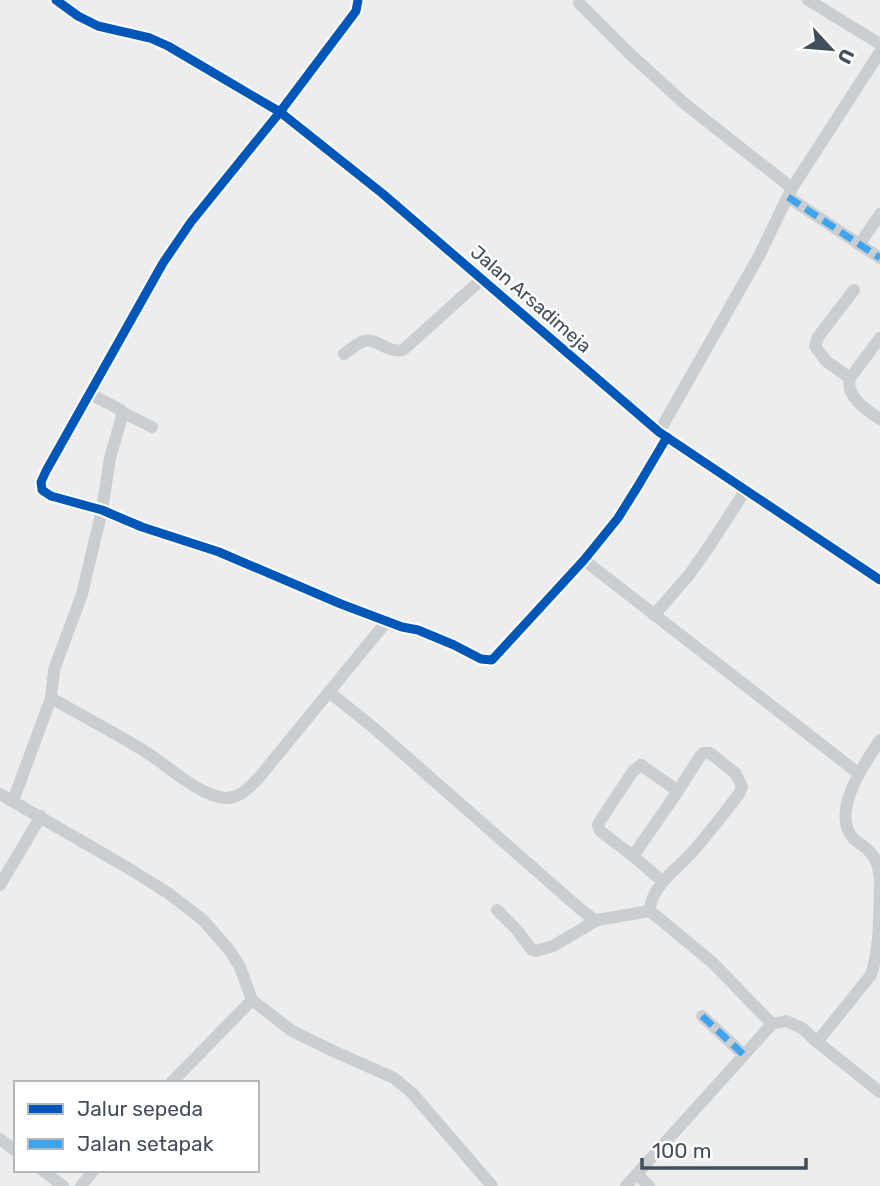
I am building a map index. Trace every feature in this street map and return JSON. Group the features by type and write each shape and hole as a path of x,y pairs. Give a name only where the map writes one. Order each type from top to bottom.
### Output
{"street":[{"name":"Jalan Arsadimeja","path":"56,0 98,26 150,38 168,46 280,112 383,194 663,435 880,580"},
{"path":"358,0 356,11 280,112 191,222 163,263 46,471 41,486 42,490 51,496 102,510 142,527 219,552 330,600 441,640 481,659 492,660 584,560 618,517 638,486 790,192 880,52"},
{"path":"808,0 880,44"},
{"path":"579,4 685,104 790,192 880,258"},
{"path":"859,245 880,214"},
{"path":"344,354 369,340 397,352 403,350 482,279"},
{"path":"850,378 826,361 815,346 818,337 854,290"},
{"path":"880,338 850,378 849,389 860,404 880,419"},
{"path":"90,394 152,427"},
{"path":"13,801 51,698 54,670 82,594 122,412"},
{"path":"654,615 688,575 745,491"},
{"path":"584,560 858,773"},
{"path":"51,698 144,750 212,796 238,796 257,780 387,621"},
{"path":"329,692 374,728 579,908 597,920"},
{"path":"817,1042 871,975 876,964 879,867 874,856 851,836 847,824 849,794 858,773 880,740"},
{"path":"633,856 703,753 710,753 736,774 742,787 739,794 692,853 663,882 650,904 650,911"},
{"path":"663,882 600,831 598,825 633,771 641,765 678,791"},
{"path":"0,794 138,874 203,920 240,967 252,1000 292,1031 394,1078 412,1093 492,1186"},
{"path":"0,885 41,816"},
{"path":"497,910 534,951 553,946 597,920 650,911 713,963 772,1024"},
{"path":"173,1081 252,1000"},
{"path":"702,1016 744,1055"},
{"path":"626,1186 772,1024 786,1021 802,1028 880,1092"},
{"path":"45,1172 63,1186"},
{"path":"81,1186 92,1172"},
{"path":"637,1174 649,1186"}],"marked path":[{"path":"788,197 880,258"},
{"path":"702,1016 744,1055"}],"cycle path":[{"path":"56,0 98,26 150,38 168,46 280,112 383,194 659,432 880,580"},
{"path":"358,0 356,11 280,112 191,222 163,263 46,471 41,482 42,490 51,496 102,510 142,527 219,552 341,604 402,627 418,630 481,659 492,660 584,560 618,518 667,437"}]}
